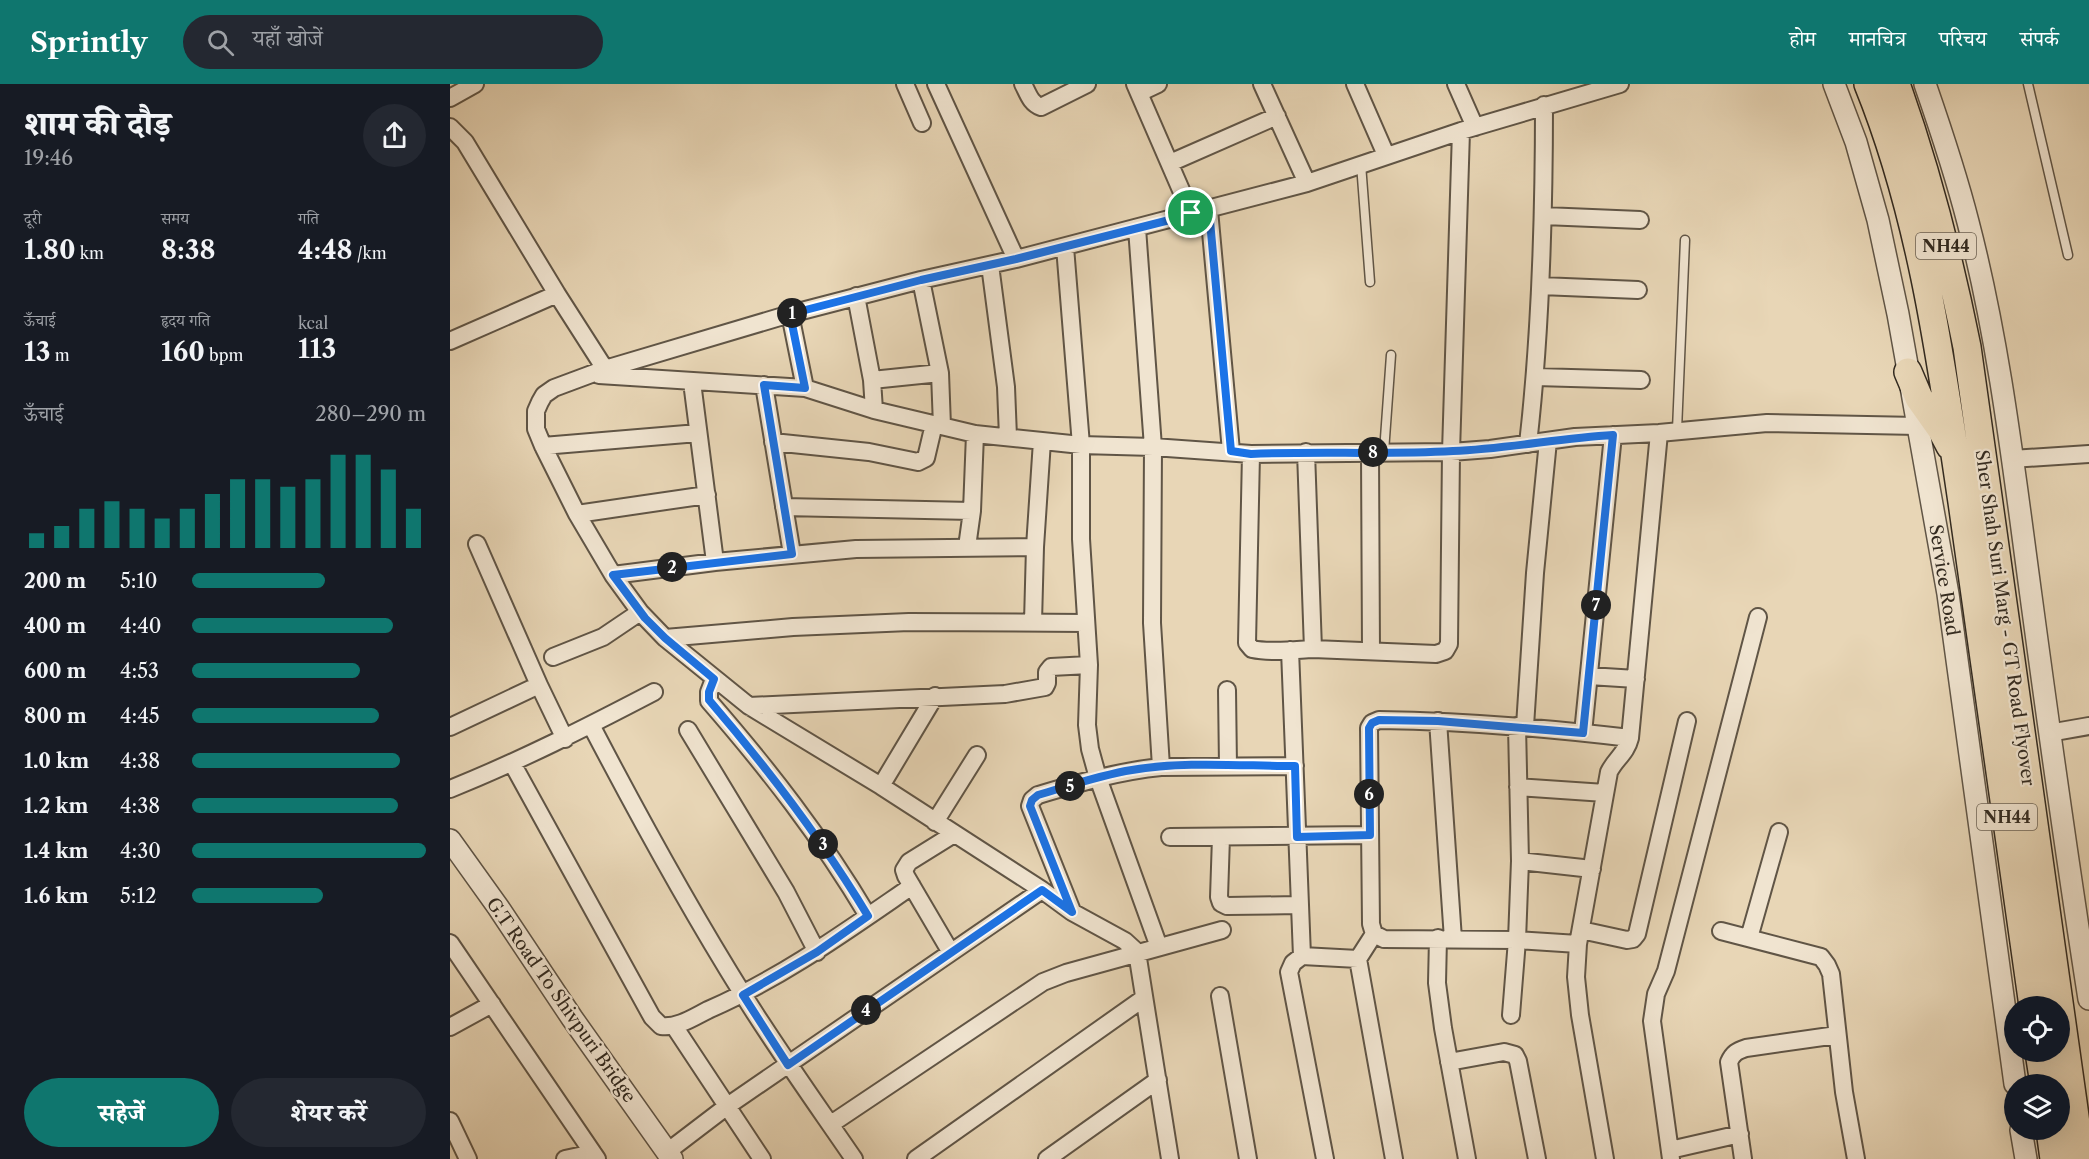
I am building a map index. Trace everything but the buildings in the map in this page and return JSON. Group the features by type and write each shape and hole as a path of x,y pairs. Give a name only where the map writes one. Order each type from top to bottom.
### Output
{"highway":[{"name":"NH44","path":"1868,84 1893,153 1924,270 1946,387 1958,473"},
{"name":"Sher Shah Suri Marg - GT Road Flyover","path":"1896,84 1919,147 1951,265 1967,347 2041,996"},
{"path":"1908,372 1919,398 1948,441 1958,473"},
{"name":"Sher Shah Suri Marg - GT Road Flyover","path":"1958,473 2041,996"},
{"name":"Sher Shah Suri Marg - GT Road Flyover","path":"2057,1062 2081,1159"},
{"path":"2051,1140 2054,1159"}],"street":[{"path":"450,98 475,84"},
{"path":"905,84 922,123"},
{"path":"936,84 1016,259"},
{"path":"1023,84 1031,100 1035,105 1041,107 1087,84"},
{"path":"1158,84 1137,88 1191,213"},
{"path":"1262,84 1307,183"},
{"path":"1355,84 1386,155"},
{"path":"1251,454 1247,643 1252,650 1313,649 1436,654 1444,651 1449,644 1451,452 1468,129 1456,84"},
{"path":"1170,1159 1137,952 1125,941 1072,912 1042,890 881,786 749,706 665,638 640,612 613,575 577,514 543,446 536,411 544,395 554,388 598,372 790,314 921,280 1016,259 1307,183 1468,129 1620,84"},
{"name":"Service Road","path":"1834,84 1856,142 1878,220 1918,426 1948,594 2014,1074"},
{"path":"1925,84 1948,149 1969,223 1983,287 2012,459 2049,733 2089,999"},
{"path":"1528,444 1536,377 1542,286 1544,105"},
{"path":"1170,163 1277,116"},
{"path":"450,127 465,142 557,294 598,372"},
{"path":"1209,210 1231,451"},
{"path":"1544,216 1640,220"},
{"path":"1137,228 1153,447 1152,623 1161,766"},
{"path":"1065,246 1082,445 1081,539 1089,665 1087,725 1090,750 1159,948"},
{"path":"990,264 1006,387 1008,437"},
{"path":"773,442 869,452 918,462 926,458 938,425 940,372 921,280"},
{"path":"1542,286 1638,290"},
{"path":"450,341 557,294"},
{"path":"856,296 872,380 874,410"},
{"path":"790,314 805,388"},
{"path":"598,372 692,382 805,388 874,410 975,434 1082,445 1231,451 1251,454 1451,452 1613,435 1767,423 1918,426"},
{"path":"872,380 940,372"},
{"path":"1536,377 1641,380"},
{"path":"692,382 715,562"},
{"path":"764,385 792,554"},
{"path":"543,446 698,433"},
{"path":"1605,1159 1580,1015 1576,977 1579,937 1609,772 1613,764 1627,750 1630,738 1659,433"},
{"path":"967,547 972,511 975,434"},
{"path":"1583,733 1613,435"},
{"path":"1033,622 1042,441"},
{"path":"1511,1015 1520,861 1518,787 1521,726 1548,441"},
{"path":"1306,452 1313,649"},
{"path":"1371,651 1377,452"},
{"path":"2012,459 2089,454"},
{"path":"577,514 707,495"},
{"path":"784,507 972,511"},
{"path":"477,544 565,739"},
{"path":"613,575 715,562 856,549 1035,547"},
{"path":"553,657 603,638 640,612"},
{"path":"1740,1134 1670,1155 1652,1021 1656,994 1666,971 1758,617"},
{"path":"665,638 887,622 1086,623"},
{"path":"1290,650 1302,956"},
{"path":"749,706 1005,694 1046,687 1047,672 1051,666 1089,665"},
{"path":"1589,676 1636,679"},
{"path":"714,679 709,692 709,700 765,766 818,836 868,916"},
{"path":"450,727 539,685"},
{"path":"1227,690 1228,766"},
{"path":"450,789 565,739 654,692"},
{"path":"881,786 935,696"},
{"path":"1630,738 1521,726 1438,721 1379,720 1372,723 1369,728 1370,835 1371,924 1374,934 1384,939 1517,940 1579,937 1633,939 1687,721"},
{"path":"1438,721 1446,938 1437,983 1467,1159"},
{"path":"591,725 670,874 743,995 788,1065 854,1159"},
{"path":"2049,733 2089,726"},
{"path":"688,730 786,892 817,952"},
{"path":"936,822 977,755"},
{"path":"512,763 652,1017 661,1026 674,1026 743,995 817,952 912,886"},
{"path":"1072,912 1030,806 1032,800 1038,795 1098,778 1161,766 1295,766"},
{"path":"1518,787 1605,793"},
{"path":"1749,938 1779,832"},
{"path":"950,951 904,870 909,862 954,834"},
{"path":"1170,837 1370,835"},
{"path":"1221,837 1219,897 1221,903 1227,906 1299,906"},
{"name":"G.T Road To Shivpuri Bridge","path":"450,840 572,1018 670,1155"},
{"path":"1520,861 1592,869"},
{"path":"670,1155 726,1107 1042,890"},
{"path":"831,1124 1043,982 1137,952 1222,930"},
{"path":"1721,931 1821,957 1827,965 1831,974 1837,1035 1856,1159"},
{"path":"1374,934 1358,959 1388,1158"},
{"path":"450,943 595,1156 565,1159"},
{"path":"1325,1159 1289,972 1293,963 1302,956 1358,959"},
{"path":"1220,996 1248,1159"},
{"path":"916,1159 1144,998"},
{"path":"450,1027 492,1004"},
{"path":"674,1026 762,1159"},
{"path":"1743,1159 1729,1062 1732,1055 1746,1048 1837,1035"},
{"path":"1449,1062 1504,1052 1515,1055 1537,1159"},
{"path":"1047,1159 1158,1080"},
{"path":"450,1121 468,1159"},
{"path":"2023,1140 2026,1159"}],"lane":[{"path":"2028,84 2068,255"},
{"path":"1361,164 1370,282"},
{"path":"1677,430 1684,240"},
{"path":"1377,452 1391,355"}],"route":[{"path":"1209,210 1231,451 1251,454 1451,452 1575,437 1613,435 1583,733 1526,726 1438,721 1379,720 1372,723 1369,728 1370,835 1297,837 1295,766 1161,766 1098,778 1038,795 1032,800 1030,806 1072,912 1042,890 950,951 788,1065 743,995 817,952 868,916 818,836 772,775 709,700 709,692 714,679 645,618 613,575 792,554 764,385 805,388 790,314 921,280 1016,259 1191,213 1209,210"}]}
